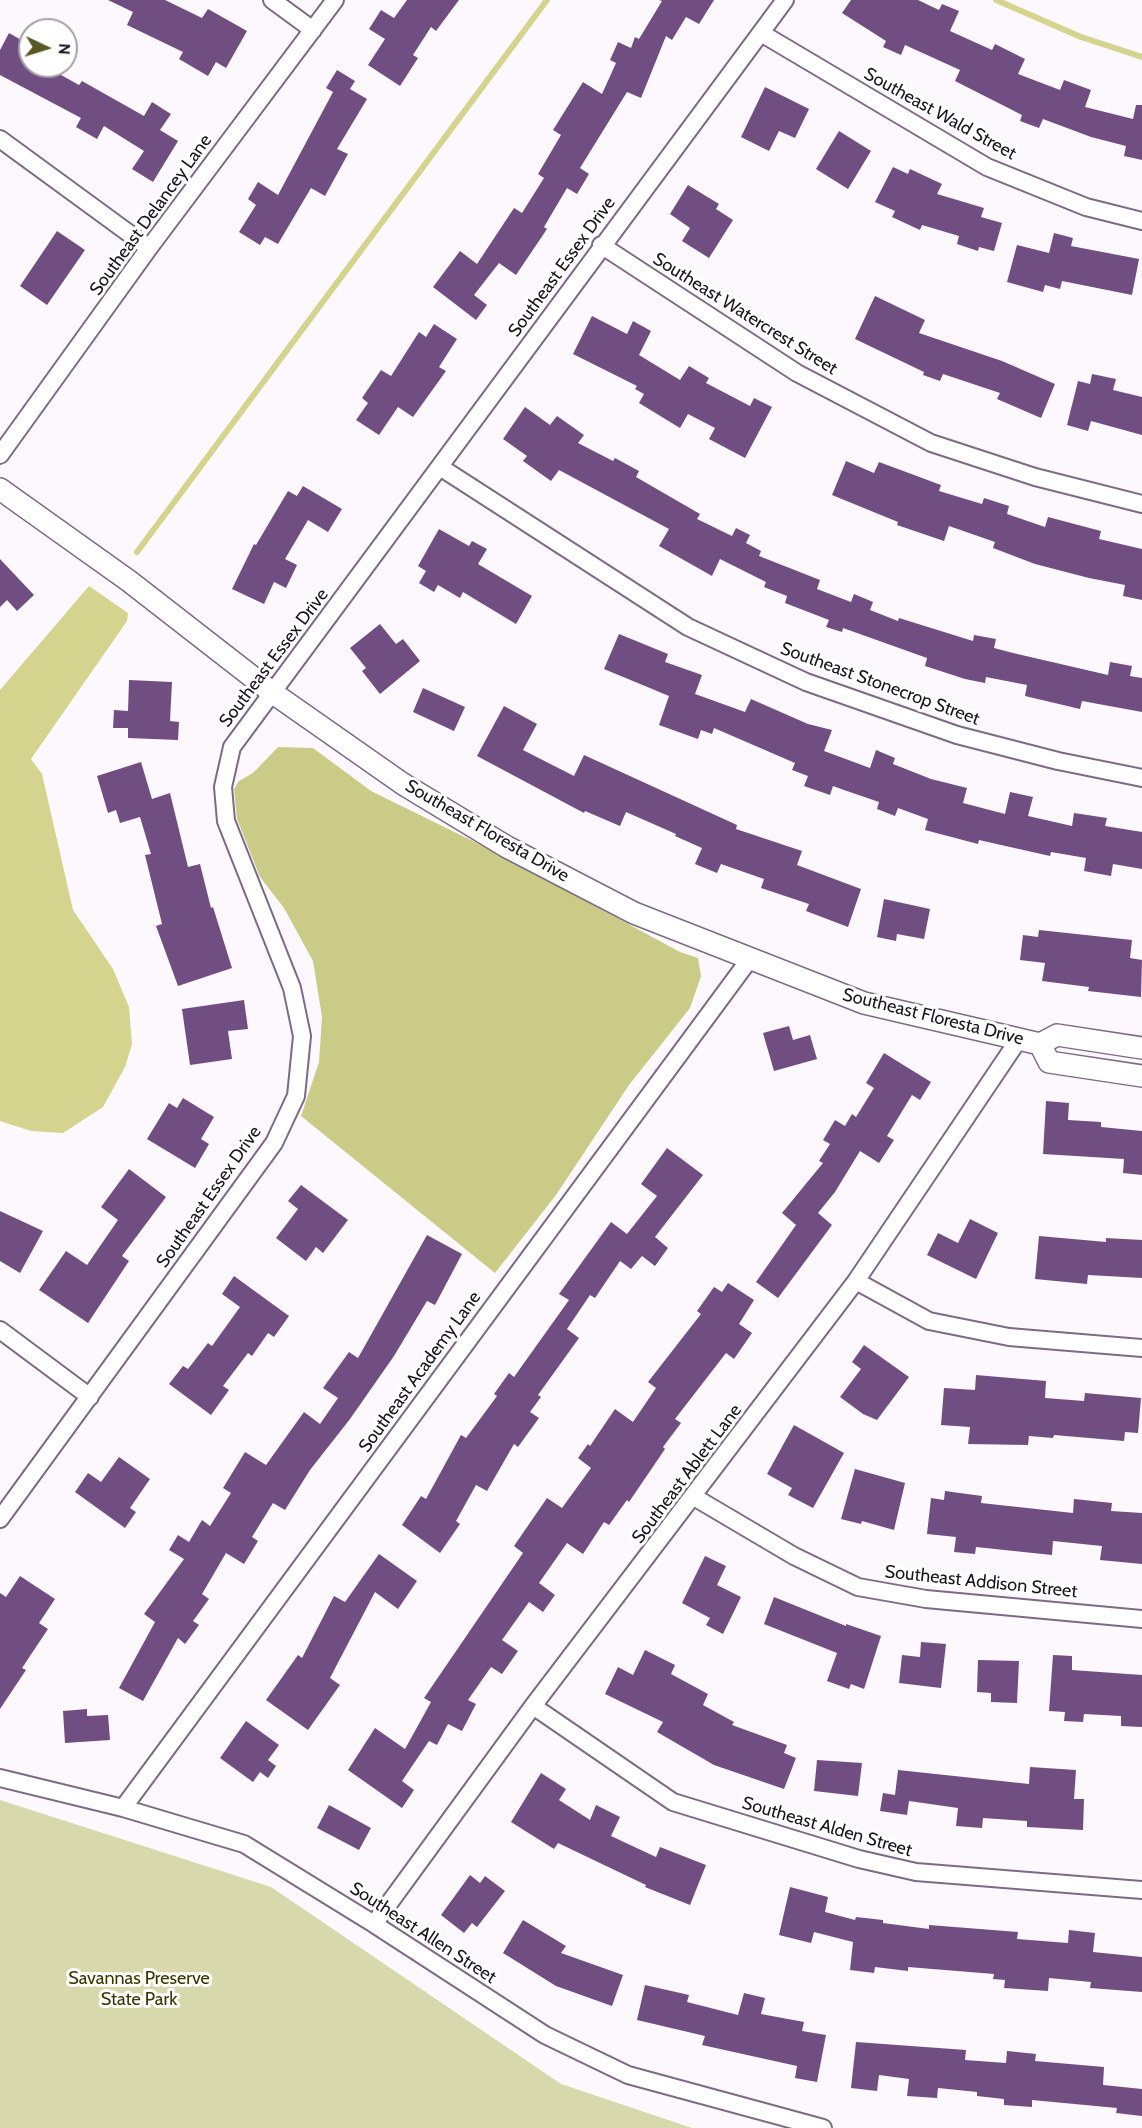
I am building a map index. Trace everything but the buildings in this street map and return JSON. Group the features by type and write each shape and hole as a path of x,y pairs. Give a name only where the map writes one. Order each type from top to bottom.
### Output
{"street":[{"path":"272,0 313,30"},
{"name":"Southeast Delancey Lane","path":"0,455 149,248 335,0"},
{"name":"Southeast Essex Drive","path":"0,1519 274,1143 296,1096 302,1036 292,988 226,821 223,787 232,747 601,245 785,0"},
{"name":"Southeast Wald Street","path":"761,33 987,166 1086,207 1142,221"},
{"path":"0,139 149,248"},
{"name":"Southeast Watercrest Street","path":"601,245 797,373 931,443 1035,477 1142,504"},
{"name":"Southeast Stonecrop Street","path":"440,467 688,627 806,682 957,735 1058,761 1142,778"},
{"name":"Southeast Floresta Drive","path":"0,489 129,581 273,693 404,784 507,847 634,913 749,960 864,1003 1040,1044 1057,1035 1142,1048"},
{"name":"Southeast Academy Lane","path":"123,1808 749,960"},
{"name":"Southeast Ablett Lane","path":"374,1924 533,1706 856,1281 1019,1039"},
{"name":"Southeast Floresta Drive","path":"1040,1044 1049,1062 1142,1076"},
{"path":"856,1281 929,1321 1009,1337 1142,1348"},
{"path":"0,1330 90,1397"},
{"name":"Southeast Addison Street","path":"694,1497 794,1556 858,1587 926,1599 1142,1619"},
{"name":"Southeast Alden Street","path":"533,1706 673,1802 860,1859 916,1872 1142,1890"},
{"name":"Southeast Allen Street","path":"0,1778 123,1808 244,1844 374,1924 545,2035 628,2075 823,2128"}],"green space":[{"name":"Savannas Preserve State Park","path":"0,1800 271,1887 561,2084 692,2128 0,2128"}],"shaded area":[{"path":"89,586 128,613 127,621 31,759 42,774 73,910 113,969 129,1007 132,1044 125,1067 103,1107 63,1133 31,1131 0,1121 0,690"},
{"path":"278,747 313,748 371,791 491,850 680,952 698,958 701,976 690,1008 629,1085 556,1195 495,1273 301,1116 319,1062 322,1017 313,961 284,908 260,877 237,819 234,789 239,781 253,773"}],"waterway":[{"path":"137,552 547,0"},
{"path":"996,0 1081,37 1142,57"}]}
